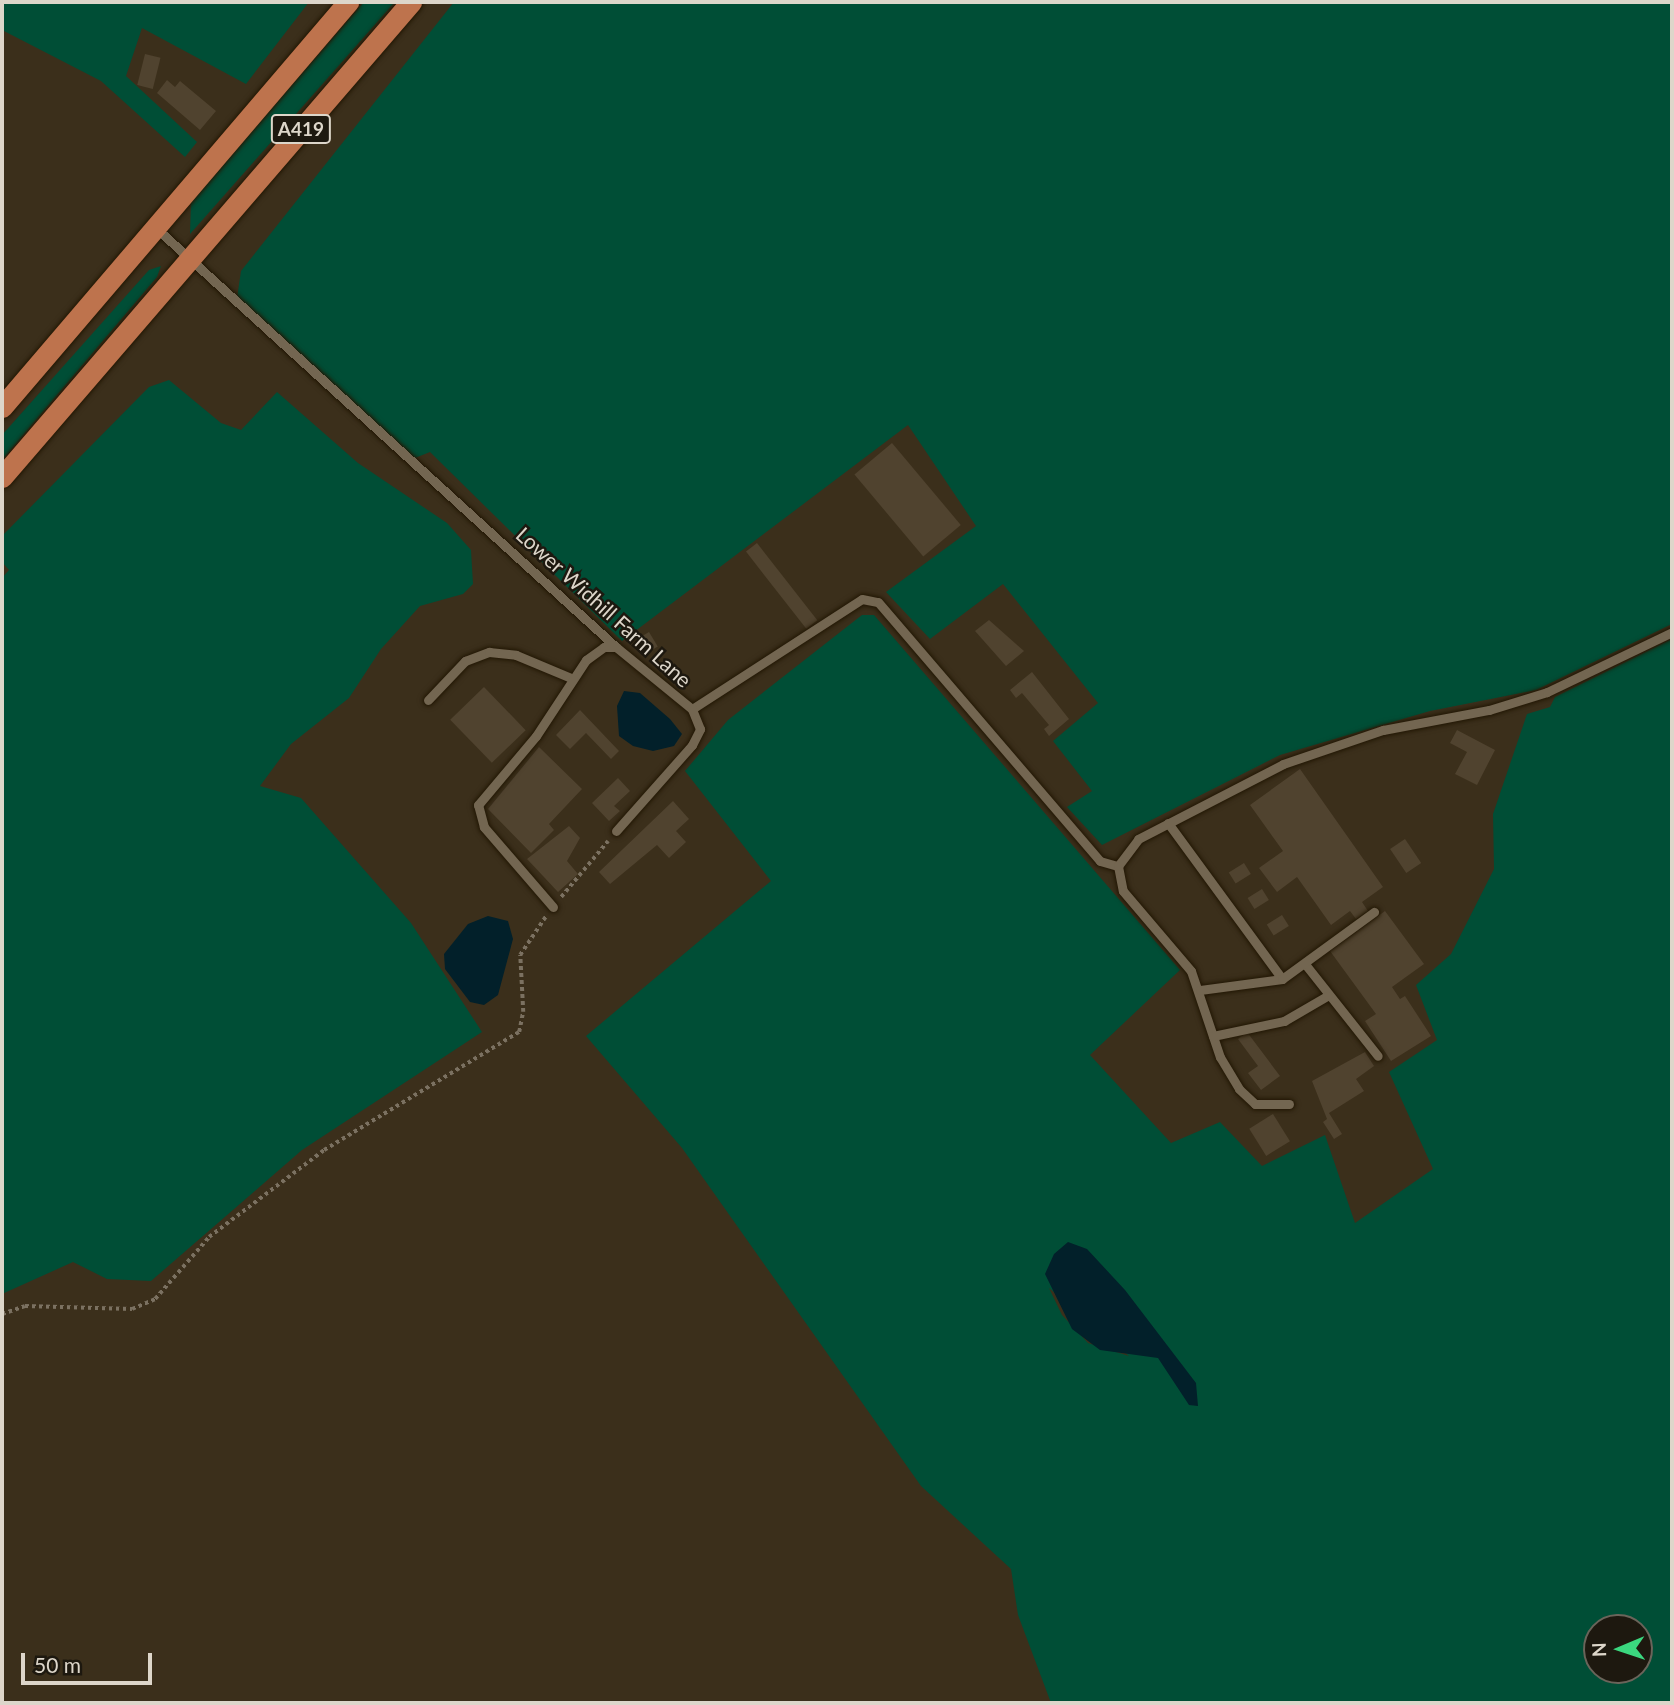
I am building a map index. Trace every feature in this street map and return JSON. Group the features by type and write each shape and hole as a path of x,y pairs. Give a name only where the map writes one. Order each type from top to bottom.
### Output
{"highway":[{"name":"A419","path":"2,407 348,2"},
{"name":"A419","path":"2,477 411,2"}],"lane":[{"name":"Lower Widhill Farm Lane","path":"156,228 191,257 616,647 692,709 827,620 871,599 1100,861 1118,866"},
{"path":"1289,1104 1262,1106 1249,1100 1228,1074 1213,1036 1200,990 1182,959 1123,891 1118,866 1138,839 1283,764 1346,740 1489,710 1547,692 1672,632"},
{"path":"553,907 484,827 478,805 536,736 571,678 595,652 616,647"},
{"path":"428,700 465,661 489,652 516,655 571,678"},
{"path":"616,831 692,745 699,729 692,709"},
{"path":"1168,823 1282,979"},
{"path":"1200,990 1282,979 1374,912"},
{"path":"1305,964 1327,996 1378,1056"},
{"path":"1213,1036 1284,1021 1327,996"}],"path":[{"path":"2,1314 25,1306 132,1309 155,1298 209,1237 324,1150 501,1045 522,1024 520,955 553,907 616,831"}],"green space":[{"path":"2,2 309,2 246,84 142,28 126,76 197,142 185,157 101,81 2,30"},
{"path":"364,2 395,2 190,234 191,201"},
{"path":"454,2 1672,2 1672,624 1536,690 1430,711 1280,755 1102,845 1067,807 1092,791 1053,741 1098,703 1003,584 930,639 886,592 976,526 908,425 622,641 430,452 415,458 237,298 241,271"},
{"path":"161,266 157,277 2,460 2,435 149,270"},
{"path":"169,380 221,423 241,430 277,392 358,463 447,523 471,550 473,584 463,594 420,606 381,649 349,698 291,744 260,786 301,798 411,923 482,1032 302,1150 151,1281 107,1279 73,1262 2,1294 2,578 9,570 2,562 2,536 149,387"},
{"path":"862,615 874,615 1180,970 1090,1055 1171,1143 1220,1122 1262,1166 1325,1135 1355,1223 1433,1169 1389,1072 1437,1040 1416,985 1451,954 1494,869 1493,814 1527,714 1550,707 1555,697 1672,639 1672,1703 1051,1703 1018,1615 1011,1569 921,1486 682,1148 586,1036 771,881 685,771 728,720","holes":["1049,1288 1129,1356 1088,1343 1062,1315"]}],"water":[{"path":"624,691 640,693 670,719 682,734 674,746 653,751 633,746 619,736 617,706"},
{"path":"488,916 508,921 513,939 498,995 484,1005 470,1002 445,969 444,954 468,924"},
{"path":"1068,1242 1087,1249 1125,1290 1196,1383 1198,1406 1189,1405 1158,1358 1100,1350 1072,1329 1045,1274 1054,1254"}],"building":[{"path":"145,54 161,58 153,89 137,85"},
{"path":"167,80 175,87 180,81 216,111 200,130 157,93"},
{"path":"892,443 961,525 923,556 854,474"},
{"path":"757,543 817,620 806,629 746,552"},
{"path":"989,620 1024,651 1006,666 975,631"},
{"path":"649,632 658,647 646,654 637,639"},
{"path":"1032,672 1069,719 1049,736 1044,729 1049,725 1022,693 1016,698 1010,690"},
{"path":"484,687 526,730 492,763 450,720"},
{"path":"580,710 619,751 611,759 586,733 570,749 556,735"},
{"path":"1457,730 1495,750 1477,785 1455,774 1467,752 1450,743"},
{"path":"539,747 582,789 549,824 554,830 531,853 488,809"},
{"path":"1300,769 1383,887 1362,902 1368,911 1356,919 1350,911 1331,925 1297,877 1277,892 1259,868 1283,851 1250,805"},
{"path":"618,778 630,791 614,806 620,811 609,821 592,803"},
{"path":"673,801 689,819 676,831 686,842 669,858 657,845 610,884 599,872"},
{"path":"569,826 580,838 567,861 578,874 558,892 527,859"},
{"path":"1405,839 1421,863 1406,873 1390,849"},
{"path":"1244,863 1251,874 1236,884 1229,873"},
{"path":"1262,889 1269,900 1254,909 1248,898"},
{"path":"1385,911 1424,964 1392,987 1400,999 1405,996 1431,1036 1391,1061 1365,1021 1376,1014 1330,951"},
{"path":"1282,915 1289,926 1274,936 1267,925"},
{"path":"1247,1032 1280,1076 1261,1090 1248,1073 1258,1066 1238,1039"},
{"path":"1365,1052 1374,1066 1356,1079 1364,1091 1329,1113 1342,1134 1334,1139 1323,1122 1327,1119 1312,1081"},
{"path":"1273,1114 1290,1141 1266,1156 1249,1129"}]}
